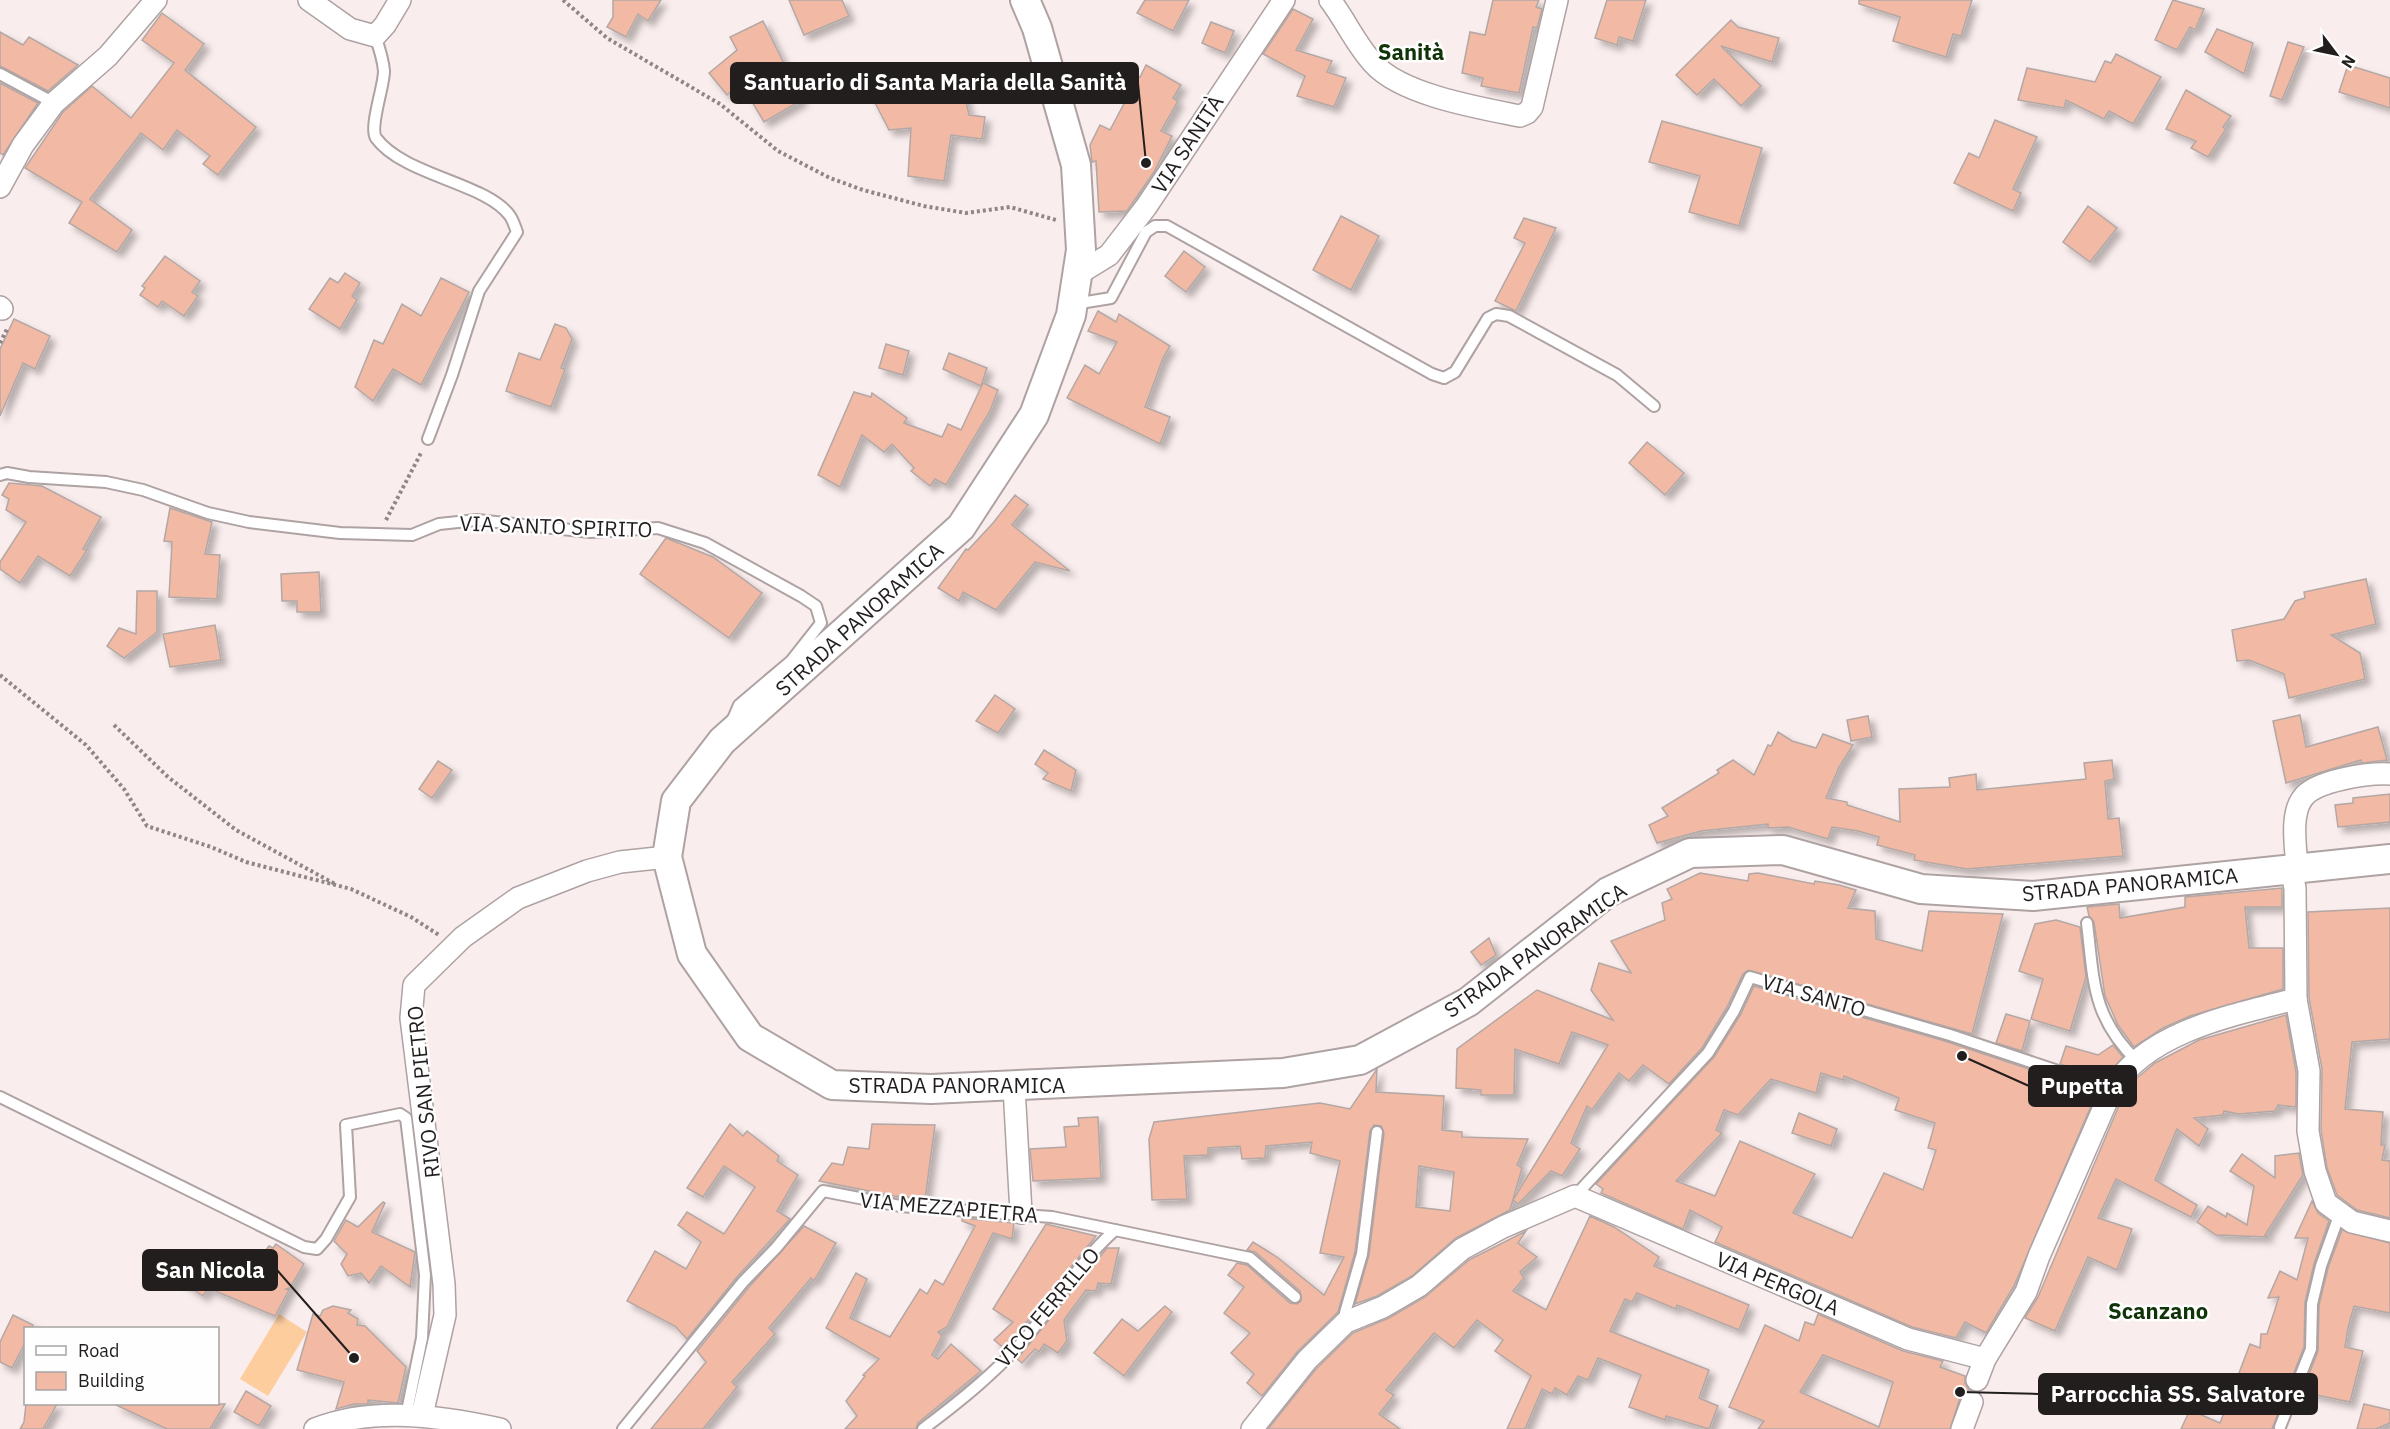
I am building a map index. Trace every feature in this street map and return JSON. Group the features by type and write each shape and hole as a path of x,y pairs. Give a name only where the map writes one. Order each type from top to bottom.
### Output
{"main road":[{"name":"STRADA PANORAMICA","path":"1025,0 1038,28 1076,165 1082,250 1074,304 1034,415 961,527 725,739 675,801 667,857 692,954 750,1037 832,1085 931,1089 1014,1087 1283,1073 1360,1060 1468,1002 1608,892 1690,853 1783,850 1921,889 2033,896 2390,859"}],"street":[{"path":"0,187 23,145 54,103 108,56 156,0"},
{"path":"309,0 350,29 375,36 385,25 400,0"},
{"name":"VIA SANITÀ","path":"1078,274 1109,255 1146,207 1284,0"},
{"path":"1330,0 1346,21 1360,48 1376,67 1404,84 1520,116 1532,107 1557,0"},
{"path":"2390,774 2346,778 2313,789 2301,799 2294,868 2296,999 2309,1071 2308,1131 2315,1171 2326,1203 2352,1222 2390,1232"},
{"name":"RIVO SAN PIETRO","path":"414,1415 445,1315 444,1284 411,1018 414,985 455,945 518,898 586,871 620,862 667,857"},
{"path":"1977,1380 1985,1359 2026,1292 2039,1256 2112,1089 2123,1072 2156,1046 2227,1014 2296,999"},
{"path":"1014,1087 1021,1214"},
{"path":"1252,1429 1307,1360 1346,1322 1383,1307 1419,1286 1462,1249 1503,1227 1575,1197"},
{"name":"VIA PERGOLA","path":"1575,1197 1908,1339 1985,1359"},
{"path":"1962,1429 1972,1402"},
{"path":"315,1429 339,1419 414,1415 500,1429"}],"lane":[{"path":"375,36 384,71 373,127 376,138 396,154 431,175 480,194 509,215 517,232 478,291 452,375 428,439"},
{"path":"0,74 54,103"},
{"path":"1074,304 1111,297 1146,232 1155,226 1167,226 1432,374 1444,378 1455,372 1488,318 1496,314 1509,316 1617,375 1654,406"},
{"name":"VIA SANTO SPIRITO","path":"0,475 7,473 106,482 143,490 208,513 249,522 340,533 382,532 412,535 439,524 477,520 590,532 658,528 705,543 816,606 821,623 791,661 739,705 725,739"},
{"path":"2087,922 2097,998 2106,1023 2122,1045 2137,1060"},
{"name":"VIA SANTO","path":"1575,1197 1703,1060 1720,1036 1750,977 1950,1035 2112,1089"},
{"path":"0,1097 304,1247 317,1249 326,1239 350,1197 346,1125 400,1114 406,1118 425,1275 422,1338 414,1415"},
{"path":"1346,1322 1345,1313 1362,1254 1377,1132"},
{"name":"VIA MEZZAPIETRA","path":"624,1429 743,1282 776,1248 824,1191 900,1206 1052,1217 1250,1258 1295,1297"},
{"path":"2280,1427 2311,1349 2312,1304 2321,1266 2340,1213"},
{"name":"VICO FERRILLO","path":"924,1429 992,1373 1023,1341 1067,1280 1115,1230"}],"path":[{"path":"563,0 607,38 720,104 778,151 830,178 863,190 924,206 966,213 1010,207 1080,226"},
{"path":"382,532 389,511 428,439"},
{"path":"0,675 86,745 124,789 147,826 246,862 351,889 411,917 455,945"},
{"path":"114,725 168,777 236,830 339,886"}],"shaded area":[{"path":"279,1314 307,1332 268,1396 240,1379"}],"building":[{"path":"613,0 661,0 648,21 638,14 626,37 607,27 613,17"},
{"path":"789,0 842,0 849,16 804,35"},
{"path":"1145,0 1189,0 1173,31 1137,13"},
{"path":"1493,0 1539,0 1536,7 1542,9 1537,28 1533,27 1519,93 1481,86 1483,78 1462,73 1470,32 1485,35"},
{"path":"1607,0 1646,0 1633,41 1619,37 1617,45 1595,38"},
{"path":"1859,0 1972,0 1961,36 1953,34 1946,57 1893,41 1900,17 1859,4"},
{"path":"2173,0 2204,9 2195,30 2190,27 2177,50 2155,40"},
{"path":"1293,9 1313,19 1296,50 1332,61 1327,72 1346,78 1334,107 1297,96 1305,76 1263,54"},
{"path":"162,13 204,44 185,70 256,127 218,175 203,164 210,156 177,130 163,150 141,133 90,199 132,230 117,252 69,223 82,202 25,168 63,112 92,86 131,118 174,63 142,40"},
{"path":"1731,20 1738,27 1779,38 1772,62 1721,46 1761,86 1741,106 1714,79 1697,95 1676,75"},
{"path":"763,21 802,100 764,122 741,83 727,95 709,73 737,50 730,37"},
{"path":"1211,22 1234,31 1225,53 1202,43"},
{"path":"2217,29 2253,43 2244,74 2205,52"},
{"path":"0,32 23,45 29,37 78,65 48,91 0,66"},
{"path":"2288,42 2304,47 2282,100 2270,96"},
{"path":"2116,54 2161,77 2133,124 2109,111 2104,119 2066,100 2064,108 2018,100 2027,68 2095,82 2105,61 2111,63"},
{"path":"1146,65 1181,85 1173,98 1178,101 1161,131 1172,136 1154,172 1127,211 1099,212 1096,161 1092,162 1090,145 1100,125 1110,130 1129,94 1125,92 1136,75 1140,77"},
{"path":"2348,65 2390,78 2390,108 2339,92"},
{"path":"958,66 969,115 985,117 982,139 951,135 944,181 908,176 911,128 889,130 870,93 892,85 890,73 920,67 919,75"},
{"path":"0,83 38,103 3,155 0,153"},
{"path":"2186,90 2231,116 2223,127 2226,129 2208,157 2191,148 2196,141 2166,129"},
{"path":"1995,120 2037,137 2013,189 2021,193 2013,211 1954,183 1969,153 1979,158"},
{"path":"1662,121 1762,148 1739,226 1689,212 1700,176 1649,162"},
{"path":"2088,206 2117,228 2090,262 2063,242"},
{"path":"1341,216 1379,236 1351,290 1313,270"},
{"path":"1524,218 1556,228 1516,311 1495,301 1525,243 1514,238"},
{"path":"1184,251 1205,267 1186,292 1165,276"},
{"path":"165,256 200,281 192,292 198,296 184,316 162,301 158,307 140,295 145,288 142,286"},
{"path":"345,273 360,283 352,296 357,300 340,329 309,309 330,278 338,283"},
{"path":"441,278 469,292 421,385 393,369 373,401 355,387 374,340 383,344 402,304 421,316"},
{"path":"1098,311 1116,322 1119,314 1170,346 1163,358 1145,407 1170,417 1160,444 1067,398 1085,365 1099,374 1117,342 1088,331"},
{"path":"14,319 50,336 35,369 23,363 0,416 0,349"},
{"path":"555,324 566,328 572,339 561,368 565,369 551,407 506,391 519,353 540,360"},
{"path":"886,344 909,351 903,375 879,368"},
{"path":"949,353 987,368 981,386 943,369"},
{"path":"983,383 998,390 990,411 946,485 935,479 930,486 911,471 914,468 892,444 884,452 862,435 840,487 818,475 854,392 871,397 872,393 907,418 904,423 942,437 948,424 961,430"},
{"path":"1647,442 1684,473 1665,495 1629,463"},
{"path":"9,483 42,486 101,517 83,549 87,550 70,576 38,556 20,583 0,569 0,562 26,522 6,510 9,499 2,495"},
{"path":"1015,495 1028,505 1012,525 1070,571 1035,562 996,610 963,592 959,601 938,588 966,549 968,550 993,523"},
{"path":"170,508 212,522 205,554 220,555 217,599 169,597 172,542 164,541"},
{"path":"666,538 713,557 762,593 729,638 640,574"},
{"path":"319,572 321,612 297,612 297,601 282,601 281,574"},
{"path":"2366,579 2376,624 2331,635 2360,653 2365,679 2289,698 2284,674 2249,660 2237,661 2232,630 2284,619 2295,601 2305,598 2304,592"},
{"path":"137,591 157,591 157,632 124,658 107,646 119,628 136,634"},
{"path":"215,625 221,660 170,667 163,634"},
{"path":"995,695 1015,709 998,733 976,721"},
{"path":"2300,715 2306,747 2378,727 2387,760 2362,763 2361,760 2286,783 2273,721"},
{"path":"1868,716 1872,737 1851,741 1847,720"},
{"path":"1778,732 1792,741 1816,748 1823,734 1853,745 1839,767 1826,798 1847,802 1847,805 1900,822 1899,789 1950,787 1949,778 1976,774 1977,790 2086,779 2084,763 2112,760 2114,779 2105,781 2108,819 2119,818 2123,856 1967,869 1914,860 1915,855 1877,845 1879,837 1858,831 1832,827 1828,839 1788,827 1768,828 1768,824 1701,831 1657,843 1649,825 1668,816 1662,808 1719,773 1717,770 1733,760 1754,775 1768,745 1771,746"},
{"path":"1044,750 1076,770 1071,791 1043,779 1048,773 1035,764"},
{"path":"438,761 452,770 432,798 419,789"},
{"path":"2390,794 2390,822 2338,827 2335,805 2353,803 2353,798"},
{"path":"1700,873 1748,881 1749,874 1758,873 1814,884 1815,881 1839,885 1856,890 1848,908 1875,911 1876,939 1922,951 1929,911 2003,914 1972,1034 1748,970 1743,974 1727,1007 1702,1048 1669,1084 1643,1065 1629,1081 1619,1073 1592,1110 1587,1106 1571,1143 1580,1149 1562,1176 1551,1171 1518,1204 1513,1200 1608,1045 1572,1032 1559,1064 1515,1049 1514,1095 1481,1095 1481,1090 1456,1088 1457,1049 1537,990 1613,1020 1591,990 1599,963 1631,973 1611,941 1665,920 1662,903 1672,899 1667,889"},
{"path":"2282,888 2282,907 2245,907 2249,948 2283,948 2283,989 2190,1016 2163,1028 2134,1047 2118,1025 2105,996 2094,922 2089,916 2087,907 2119,904 2120,918 2185,907 2185,897"},
{"path":"2390,908 2390,1039 2352,1042 2345,1109 2383,1112 2381,1145 2385,1145 2382,1160 2390,1161 2390,1218 2357,1210 2337,1195 2327,1168 2321,1130 2322,1069 2309,998 2308,912"},
{"path":"2056,920 2080,927 2086,977 2070,1031 2031,1019 2043,979 2019,971 2035,924"},
{"path":"1489,938 1496,955 1481,965 1471,952"},
{"path":"1754,986 1948,1042 2097,1092 2014,1286 1986,1333 1965,1322 1956,1338 1912,1327 1715,1242 1722,1227 1690,1210 1683,1229 1601,1193 1603,1189 1596,1184 1714,1057 1741,1014","holes":["1821,1073 1843,1080 1844,1076 1899,1098 1895,1110 1935,1123 1928,1148 1936,1150 1923,1190 1884,1173 1852,1238 1793,1213 1815,1174 1740,1141 1715,1196 1676,1181 1722,1133 1716,1130 1724,1110 1738,1115 1771,1079 1816,1093"]},
{"path":"2006,1014 2030,1021 2022,1051 1996,1043"},
{"path":"2286,1015 2296,1072 2296,1107 2278,1105 2275,1111 2238,1114 2224,1111 2223,1115 2194,1118 2208,1129 2199,1146 2177,1129 2155,1180 2197,1205 2191,1217 2116,1179 2098,1218 2132,1229 2117,1270 2088,1257 2055,1331 2025,1318 2038,1297 2123,1096 2137,1078 2155,1063 2199,1040"},
{"path":"2113,1045 2123,1057 2104,1078 2060,1064 2066,1046 2098,1055"},
{"path":"1377,1069 1376,1092 1444,1096 1442,1130 1462,1132 1462,1137 1528,1139 1517,1165 1522,1168 1510,1210 1456,1238 1412,1276 1377,1296 1355,1304 1369,1255 1384,1133 1381,1126 1374,1125 1370,1131 1355,1252 1338,1312 1298,1351 1262,1396 1247,1383 1254,1374 1231,1353 1250,1333 1224,1313 1244,1287 1228,1275 1237,1263 1247,1265 1290,1303 1297,1304 1301,1301 1300,1291 1255,1252 1247,1250 1253,1242 1277,1257 1324,1295 1344,1257 1320,1253 1340,1161 1310,1153 1312,1142 1266,1146 1265,1158 1242,1159 1240,1146 1208,1148 1208,1155 1184,1156 1187,1199 1152,1200 1149,1139 1154,1122 1320,1103 1350,1109","holes":["1419,1166 1454,1172 1450,1211 1416,1207"]},
{"path":"1799,1113 1837,1129 1831,1146 1792,1133"},
{"path":"1098,1117 1101,1178 1033,1181 1030,1149 1066,1147 1064,1127 1079,1126 1078,1118"},
{"path":"730,1124 743,1136 747,1131 779,1156 777,1161 798,1175 777,1211 790,1219 737,1277 687,1339 675,1326 627,1301 655,1251 686,1269 701,1242 678,1225 687,1212 724,1234 755,1187 724,1166 703,1197 687,1188"},
{"path":"872,1124 935,1125 925,1199 894,1196 819,1181 832,1163 843,1165 848,1147 869,1149"},
{"path":"2299,1153 2303,1175 2265,1235 2269,1237 2216,1235 2197,1222 2208,1206 2226,1217 2227,1213 2247,1225 2254,1186 2230,1171 2242,1154 2275,1178 2275,1156"},
{"path":"2312,1201 2318,1213 2329,1221 2314,1264 2305,1302 2304,1347 2272,1429 2181,1429 2190,1410 2220,1423 2250,1344 2260,1348 2261,1334 2267,1334 2279,1297 2268,1298 2280,1271 2297,1280 2308,1238 2295,1238"},
{"path":"383,1202 385,1203 372,1232 415,1252 410,1287 381,1266 369,1283 361,1273 348,1276 341,1264 347,1254 334,1241 346,1220 358,1227"},
{"path":"1590,1216 1614,1227 1659,1257 1654,1266 1749,1305 1739,1330 1677,1305 1676,1309 1637,1293 1632,1302 1625,1299 1610,1331 1709,1370 1699,1398 1718,1406 1709,1429 1666,1416 1665,1420 1629,1407 1641,1375 1598,1358 1588,1380 1578,1376 1567,1395 1555,1388 1552,1394 1542,1389 1525,1429 1507,1429 1531,1376 1495,1351 1503,1340 1477,1320 1454,1348 1434,1333 1386,1390 1394,1395 1379,1414 1400,1429 1268,1429 1316,1369 1353,1333 1389,1318 1425,1297 1469,1260 1526,1231 1518,1243 1537,1257 1520,1272 1524,1278 1513,1291 1546,1310"},
{"path":"962,1218 1014,1223 1012,1239 993,1233 947,1327 938,1332 942,1336 932,1355 938,1359 951,1344 981,1371 918,1423 916,1429 845,1429 857,1416 846,1401 865,1376 863,1375 879,1359 826,1328 856,1273 867,1279 850,1318 890,1337 920,1289 927,1294 935,1280 943,1285 975,1226 962,1221"},
{"path":"1046,1224 1096,1236 1005,1349 994,1340 1013,1322 993,1309"},
{"path":"804,1226 836,1243 814,1281 811,1278 769,1328 775,1334 732,1382 737,1387 703,1429 651,1429 706,1362 697,1351 749,1287"},
{"path":"2342,1230 2390,1243 2390,1313 2354,1306 2348,1328 2345,1347 2363,1351 2350,1402 2302,1392 2318,1351 2319,1305 2328,1268"},
{"path":"276,1244 304,1264 290,1288 286,1289 289,1290 275,1316 208,1288 203,1296 179,1280 199,1250 243,1279 269,1246 273,1248"},
{"path":"1107,1248 1119,1248 1111,1284 1098,1283 1096,1291 1086,1290 1064,1320 1067,1341 1058,1353 1044,1344 1039,1352 1035,1349 1022,1363 1017,1359"},
{"path":"333,1306 351,1310 348,1313 358,1319 357,1325 365,1326 406,1367 398,1403 368,1400 368,1404 354,1404 336,1409 344,1382 297,1370 313,1314 320,1316 323,1310"},
{"path":"1165,1306 1172,1312 1124,1376 1094,1353 1122,1319 1138,1331"},
{"path":"1818,1314 1903,1351 1943,1361 1940,1367 1965,1376 1965,1383 1969,1390 1960,1398 1950,1429 1758,1429 1764,1421 1729,1407 1765,1325 1799,1341 1805,1322 1814,1325","holes":["1823,1355 1893,1382 1879,1427 1800,1392"]},
{"path":"13,1315 33,1325 24,1327 24,1345 12,1368 0,1362 0,1342"},
{"path":"246,1391 271,1406 259,1426 234,1412"},
{"path":"225,1404 210,1429 167,1429 116,1405"},
{"path":"2364,1404 2390,1410 2390,1423 2376,1429 2357,1429"},
{"path":"26,1405 56,1405 43,1429 20,1429 24,1422"}],"place":[{"name":"Santuario di Santa Maria della Sanità","path":"1146,163"},
{"name":"Pupetta","path":"1962,1056"},
{"name":"San Nicola","path":"354,1358"},
{"name":"Parrocchia SS. Salvatore","path":"1960,1392"}],"district":[{"name":"Sanità","path":"1411,51"},
{"name":"Scanzano","path":"2158,1310"}]}
